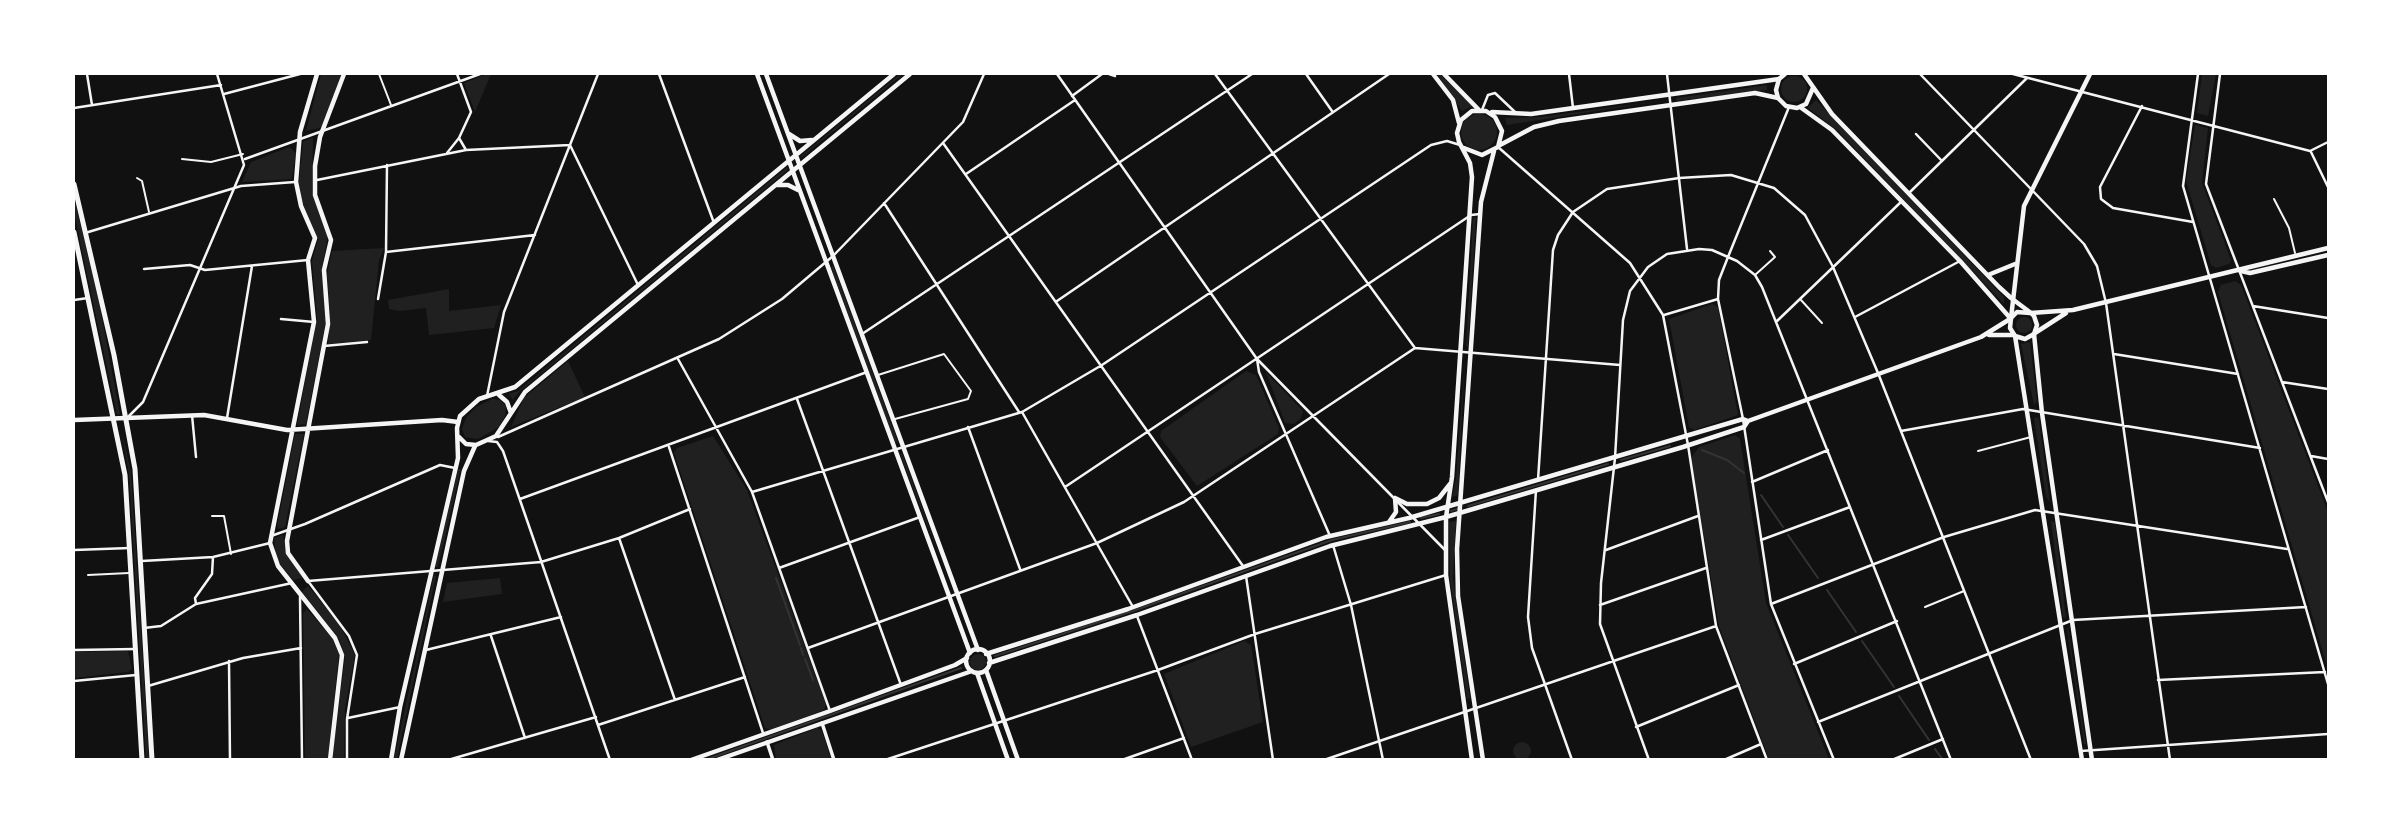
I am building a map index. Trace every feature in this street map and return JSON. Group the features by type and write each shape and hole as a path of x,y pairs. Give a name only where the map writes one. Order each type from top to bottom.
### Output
{"highway":[{"path":"74,184 103,306 135,469 152,760"},
{"path":"74,232 125,475 142,760"}],"main road":[{"path":"317,74 300,139 296,182 301,206 315,238 308,260 314,322 270,543 273,557 335,638 342,654 330,760"},
{"path":"308,582 288,553 288,530 328,324 324,270 331,240 315,195 314,181 319,142 344,74"},
{"path":"757,74 949,597 968,655 967,664 974,672 1008,760"},
{"path":"766,74 978,650 986,654 1133,607 1330,536 1413,516 1808,400 1981,337 2022,311 2030,313 2073,310 2329,248"},
{"path":"391,760 400,707 455,468 458,422 472,404 515,387 894,74"},
{"path":"458,436 466,443 476,445 490,440 505,426 525,392 910,74"},
{"path":"1433,74 1453,100 1459,124"},
{"path":"1444,74 1481,110 1517,115 1669,95 1782,75"},
{"path":"1806,74 1832,114 1988,275 2030,313 2037,324 2034,333 2042,413 2092,760"},
{"path":"2082,760 2029,410 2015,335 2010,328 2020,219 2030,187 2090,74"},
{"path":"1778,98 1776,90 1782,75"},
{"path":"1800,107 1812,97 1811,82"},
{"path":"1463,147 1479,155 1545,124 1755,93 1778,98 1788,107 1800,107 1826,125 1960,261 2011,319"},
{"path":"1472,760 1446,575 1446,517 1452,477 1471,215 1471,169 1457,133 1459,124 1466,115 1481,110"},
{"path":"1483,760 1457,582 1480,214 1502,127 1489,112"},
{"path":"788,133 800,141 814,140"},
{"path":"775,185 788,185 800,191"},
{"path":"2240,271 2250,273 2329,255"},
{"path":"1988,275 2015,264"},
{"path":"1981,337 2015,335 2025,338 2073,310"},
{"path":"499,394 507,402 511,414"},
{"path":"74,420 192,415 227,418 292,430 442,420 458,422"},
{"path":"989,663 1136,615 1245,574 1333,545 1446,517 1688,445 1744,427 1745,420"},
{"path":"401,760 464,471 476,445"},
{"path":"1395,498 1407,504 1427,504 1445,492 1452,477"},
{"path":"1388,522 1396,512 1395,498"},
{"path":"292,583 308,582"},
{"path":"691,760 901,685 978,650"},
{"path":"986,654 989,663 986,670 1018,760"},
{"path":"717,760 986,670"}],"street":[{"path":"87,74 92,105"},
{"path":"125,419 143,402 245,159 217,74"},
{"path":"224,93 300,74"},
{"path":"447,153 459,138 471,112 457,74"},
{"path":"245,159 480,74"},
{"path":"487,396 504,312 598,74"},
{"path":"659,74 714,223"},
{"path":"490,440 678,359 748,322 826,263 943,143 970,112 984,74"},
{"path":"1057,74 1257,359 1446,551"},
{"path":"966,174 1074,98 1102,74"},
{"path":"1109,74 1115,76"},
{"path":"1215,74 1415,348"},
{"path":"862,334 1252,74"},
{"path":"1306,74 1332,112"},
{"path":"1057,301 1389,74"},
{"path":"1569,74 1573,108"},
{"path":"1667,74 1687,249"},
{"path":"1920,74 2030,187 2092,256 2106,303 2134,524 2170,760"},
{"path":"2013,74 2310,150 2329,142"},
{"path":"2198,74 2182,182 2329,684"},
{"path":"2220,74 2206,181 2329,502"},
{"path":"1909,193 2028,77"},
{"path":"74,108 221,85"},
{"path":"1481,110 1488,95 1495,93 1517,115"},
{"path":"2142,106 2100,187 2101,199 2113,208 2193,222"},
{"path":"1745,420 1718,299 1719,280 1788,107"},
{"path":"1916,134 1942,161"},
{"path":"459,138 466,150"},
{"path":"751,492 1020,412 1102,365 1431,145 1447,141 1463,147"},
{"path":"943,143 1243,566"},
{"path":"314,181 466,150 570,145"},
{"path":"570,145 638,285"},
{"path":"1497,147 1630,263 1663,315 1687,436 1716,626 1767,760"},
{"path":"2310,150 2329,187"},
{"path":"378,299 386,252 387,165"},
{"path":"1538,480 1553,250 1558,235 1573,212 1607,189 1679,178 1731,176 1759,182 1782,193 1805,215 1833,267 1944,537 2031,760"},
{"path":"85,233 234,189 296,182"},
{"path":"1776,322 1902,201"},
{"path":"884,203 1020,412 1133,607"},
{"path":"1065,487 1367,283 1471,215 1480,214"},
{"path":"386,252 535,235"},
{"path":"1649,760 1611,661 1600,624 1600,605 1615,467 1625,306 1640,276 1667,254 1687,249 1712,250 1755,275 1874,562 1951,760"},
{"path":"144,269 308,260"},
{"path":"1854,317 1960,261"},
{"path":"227,418 252,265"},
{"path":"74,300 89,298"},
{"path":"1663,315 1718,299"},
{"path":"2253,306 2329,318"},
{"path":"281,319 287,322 314,322"},
{"path":"324,346 368,342"},
{"path":"808,648 1097,543 1194,496 1415,348 1620,365"},
{"path":"2112,354 2238,374"},
{"path":"678,359 751,492 830,711"},
{"path":"1257,359 1259,372 1330,536"},
{"path":"520,499 716,430 867,372"},
{"path":"2282,382 2329,389"},
{"path":"797,399 901,685"},
{"path":"1901,431 2029,410 2260,449"},
{"path":"192,415 196,457"},
{"path":"968,427 1020,570"},
{"path":"1744,427 1771,604 1834,760"},
{"path":"490,440 502,447 610,760"},
{"path":"669,447 764,735"},
{"path":"1752,482 1828,450"},
{"path":"2311,456 2329,459"},
{"path":"271,536 440,466 455,468"},
{"path":"1536,491 1528,617 1532,648 1572,760"},
{"path":"1761,540 1851,506"},
{"path":"308,582 541,562 618,538 690,509"},
{"path":"1771,604 1944,537 2043,510 2289,549"},
{"path":"1605,551 1698,516"},
{"path":"779,568 920,517"},
{"path":"618,538 675,700"},
{"path":"141,561 213,557 270,543"},
{"path":"1333,545 1351,606 1383,760"},
{"path":"74,550 130,548"},
{"path":"196,604 195,598 212,574 213,557"},
{"path":"1600,605 1706,568"},
{"path":"1245,574 1273,760"},
{"path":"884,760 1158,670 1255,634 1446,575"},
{"path":"308,582 339,621 355,648 357,668 348,719 347,760"},
{"path":"144,628 161,626 196,604 292,583"},
{"path":"300,594 302,760"},
{"path":"1818,722 2073,620 2306,607"},
{"path":"1136,615 1192,760"},
{"path":"424,650 429,651 561,617"},
{"path":"1794,664 1897,621"},
{"path":"1324,759 1716,626"},
{"path":"491,636 525,738"},
{"path":"148,686 229,661 301,648"},
{"path":"74,650 136,649"},
{"path":"229,661 230,760"},
{"path":"2158,680 2325,672"},
{"path":"74,681 137,674"},
{"path":"598,725 745,677"},
{"path":"1636,727 1739,685"},
{"path":"348,719 400,707"},
{"path":"448,760 596,717"},
{"path":"822,723 834,760"},
{"path":"2081,751 2329,734"},
{"path":"1122,760 1184,738"},
{"path":"1892,760 1943,739"},
{"path":"767,742 773,760"},
{"path":"1724,760 1761,744"}],"lane":[{"path":"379,74 391,106"},
{"path":"182,159 211,162 243,154"},
{"path":"137,178 142,181 150,213"},
{"path":"2274,200 2289,228 2297,262"},
{"path":"1755,275 1775,257 1770,251"},
{"path":"1800,300 1822,323"},
{"path":"877,375 944,354 971,391 968,398 894,419"},
{"path":"1978,451 2032,436"},
{"path":"212,516 224,516 231,554"},
{"path":"88,575 131,573"},
{"path":"1925,607 1965,591"}],"shaded area":[{"path":"321,74 341,74 326,119 320,128 306,131"},
{"path":"491,74 475,112 464,83"},
{"path":"903,74 801,158 801,156"},
{"path":"1437,74 1440,74 1473,106 1462,111"},
{"path":"2202,74 2216,74 2208,116 2197,113"},
{"path":"1794,76 1803,80 1807,89 1803,98 1794,102 1785,98 1781,89 1785,80"},
{"path":"1767,85 1767,90 1676,101 1676,98"},
{"path":"1667,100 1507,125 1505,118 1541,117"},
{"path":"1816,100 2004,297 2004,304 1838,131 1808,108"},
{"path":"1479,114 1491,120 1497,132 1491,144 1479,150 1467,144 1461,132 1467,120"},
{"path":"2195,125 2208,128 2202,183 2231,260 2229,264 2216,268 2211,265 2186,181"},
{"path":"313,137 312,193 328,235 322,267 326,320 306,424 297,425 317,317 312,261 318,239 302,202 299,181 303,142"},
{"path":"289,147 296,153 292,179 242,182 251,162"},
{"path":"787,167 788,170 519,392 513,400 509,394 518,391"},
{"path":"74,197 99,302 120,414 117,415 74,213"},
{"path":"1473,218 1476,218 1466,346"},
{"path":"384,248 379,260 371,340 328,344 330,317 327,275 332,251"},
{"path":"833,265 898,442 895,443 831,267"},
{"path":"2235,281 2241,285 2328,512 2328,670 2218,292 2221,285"},
{"path":"449,289 449,311 501,305 494,328 429,335 426,308 399,311 389,309 388,300"},
{"path":"1712,304 1718,307 1738,415 1694,430 1689,427 1669,319"},
{"path":"2024,317 2030,319 2030,331 2024,333 2018,331 2016,325 2018,319"},
{"path":"2030,342 2037,401 2034,405 2021,344"},
{"path":"1465,359 1458,495 1452,497 1456,478"},
{"path":"568,361 585,397 511,427 524,398"},
{"path":"1246,371 1256,375 1279,428 1278,434 1197,486 1160,437 1161,431"},
{"path":"1266,372 1303,411 1301,418 1294,424 1285,423"},
{"path":"492,399 500,400 506,406 505,416 499,427 478,439 465,437 462,429 466,418 476,407"},
{"path":"2034,419 2039,419 2050,502 2046,497"},
{"path":"121,429 131,472 149,759 146,759 129,474"},
{"path":"295,434 304,434 285,527 279,529 277,526"},
{"path":"1735,435 1740,439 1766,603 1829,759 1769,759 1719,626 1691,458 1699,447"},
{"path":"713,436 747,490 826,704 824,710 771,730 765,728 674,453 677,448"},
{"path":"902,453 952,590 900,454"},
{"path":"458,469 461,469 438,567 435,567"},
{"path":"1456,521 1453,578 1470,698 1467,699 1450,580 1449,522"},
{"path":"2051,521 2055,523 2066,618 2063,617"},
{"path":"283,535 286,554 303,578 293,580 276,559 274,538"},
{"path":"434,575 436,576 397,759 394,759"},
{"path":"500,578 502,594 443,602 447,583"},
{"path":"308,586 338,622 355,655 345,708 344,759 332,759 345,656 339,639 302,592"},
{"path":"307,609 333,639 339,653 328,759 305,759 303,613"},
{"path":"2068,627 2086,744 2084,744"},
{"path":"1244,641 1251,645 1263,722 1191,747 1164,674"},
{"path":"128,651 132,669 128,672 74,678 74,652"},
{"path":"978,654 984,656 984,668 978,670 972,668 970,662 972,656"},
{"path":"817,728 822,731 831,759 776,759 774,745"},
{"path":"1522,742 1528,745 1531,751 1528,757 1522,760 1516,757 1513,751 1516,745"}],"waterway":[{"path":"1621,460 1670,446"},
{"path":"1702,450 1727,460 1744,473"},
{"path":"1468,506 1608,464"},
{"path":"1761,495 1783,527"},
{"path":"1451,511 1457,509"},
{"path":"1421,518 1439,514"},
{"path":"995,656 1133,611 1332,540 1410,522"},
{"path":"1788,535 1818,578"},
{"path":"776,578 800,645"},
{"path":"1827,590 1856,632"},
{"path":"1862,641 1894,687"},
{"path":"801,648 803,655"},
{"path":"805,659 813,680"},
{"path":"705,760 961,668"},
{"path":"1899,696 1929,740"},
{"path":"1935,749 1943,760"}]}
